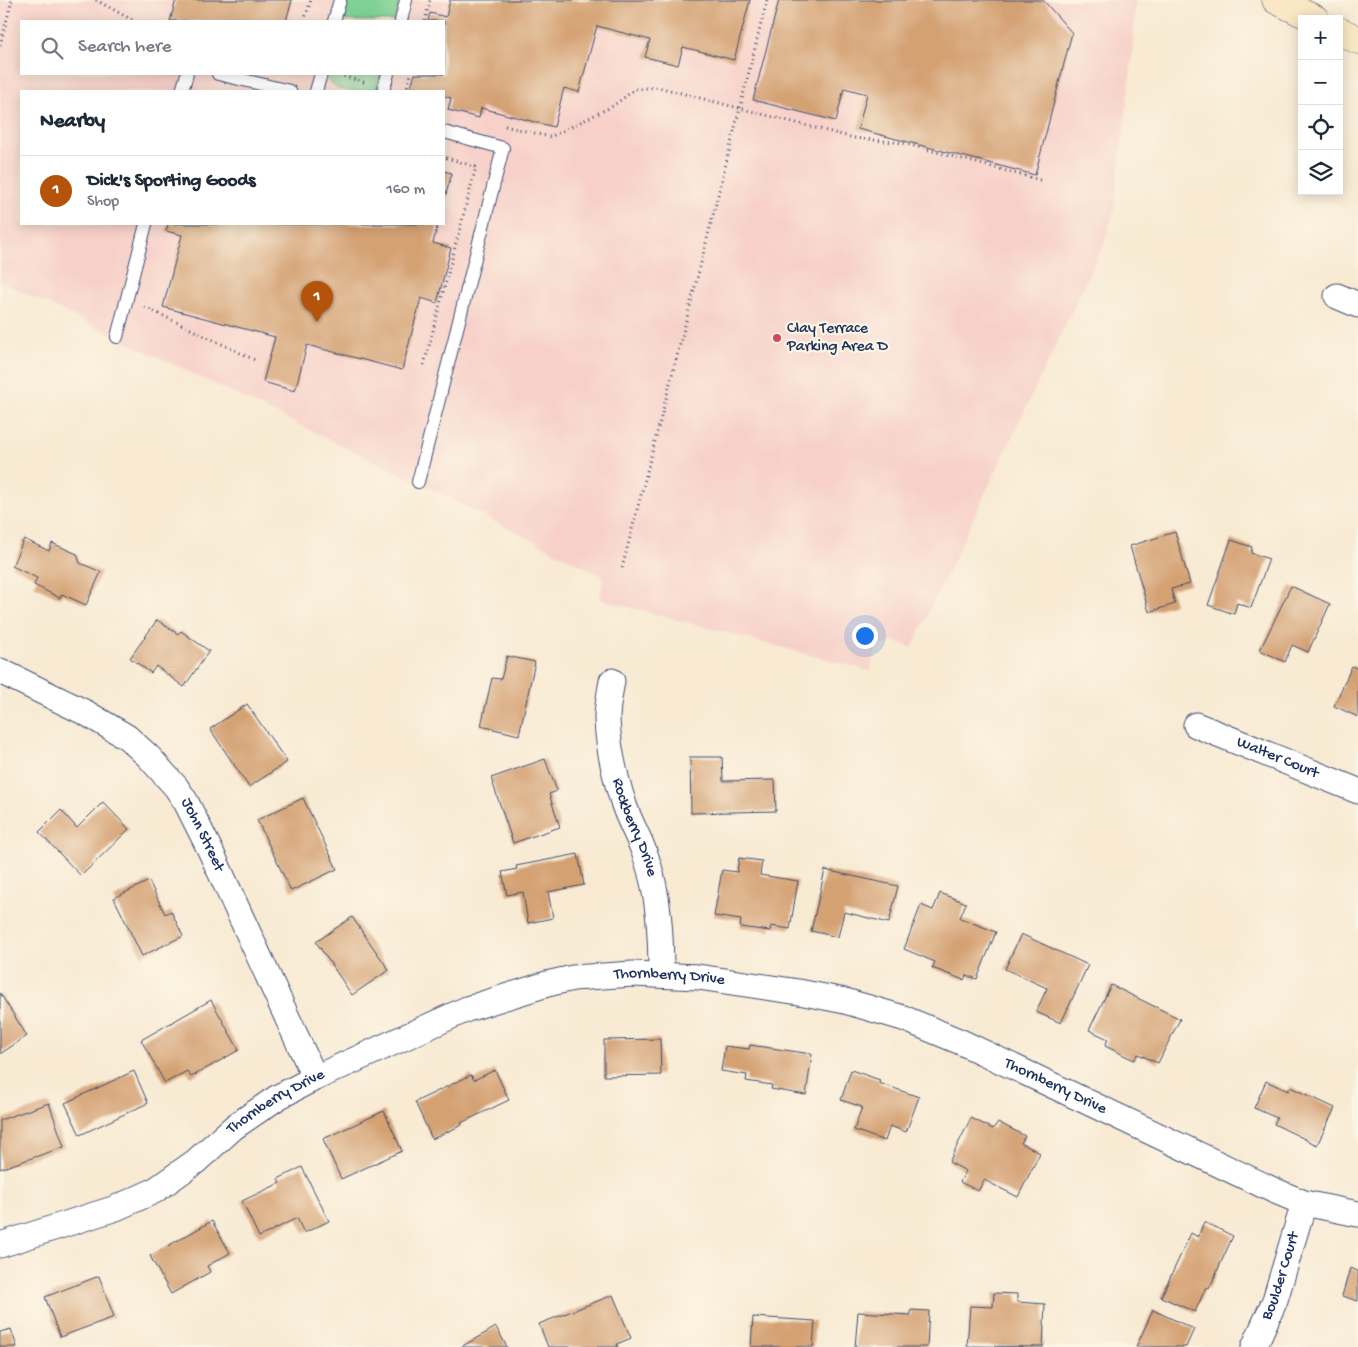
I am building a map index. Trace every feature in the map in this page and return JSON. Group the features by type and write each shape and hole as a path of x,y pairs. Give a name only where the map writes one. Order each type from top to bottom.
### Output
{"street":[{"path":"1276,0 1307,15"},
{"path":"1343,32 1358,40"},
{"name":"John Street","path":"0,671 86,712 127,737 148,756 176,787 186,802 211,852 315,1078"},
{"name":"Rockberry Drive","path":"612,681 607,717 609,744 624,806 646,857 654,887 659,915 661,974"},
{"name":"Walter Court","path":"1196,725 1358,791"},
{"name":"Thornberry Drive","path":"0,1244 116,1208 154,1191 182,1172 234,1126 278,1097 445,1018 499,998 547,984 573,978 633,974 698,977 799,992 845,1001 903,1018 962,1042 1237,1174 1304,1204 1358,1214"},
{"name":"Boulder Court","path":"1254,1347 1275,1300 1304,1204"}],"lane":[{"path":"334,20 340,0"},
{"path":"401,20 406,0"},
{"path":"182,90 187,75"},
{"path":"222,75 286,90"},
{"path":"316,90 321,75"},
{"path":"383,90 388,75"},
{"path":"418,482 503,148 445,132"},
{"path":"117,337 146,225"}],"path":[{"path":"0,45 12,0"},
{"path":"96,0 132,20"},
{"path":"304,20 311,0"},
{"path":"425,20 430,0"},
{"path":"622,568 767,0"},
{"path":"406,90 411,75"},
{"path":"497,124 550,138 613,106 635,89 658,87 854,138 902,143 1040,180"},
{"path":"424,365 476,166 445,158"},
{"path":"143,306 257,361"}],"shaded area":[{"path":"0,0 1136,0 1130,77 1114,210 1104,243 912,648 895,641 877,647 870,671 599,599 604,577 418,482 0,281"}],"green space":[{"path":"345,0 400,0 394,20 340,20"},
{"path":"326,75 381,75 376,90 343,90 336,88 325,77"}],"building":[{"path":"176,0 292,0 286,20 170,20"},
{"path":"450,0 750,0 734,60 683,47 678,65 645,57 650,40 597,26 579,92 564,88 554,127 481,108 479,118 448,110 451,98 445,96 445,90 422,90 411,87 415,75 445,75 445,20 428,20 430,13 446,17"},
{"path":"779,0 1043,0 1072,33 1035,175 858,129 867,94 844,88 836,121 753,100"},
{"path":"445,171 452,173 445,198"},
{"path":"168,225 438,225 433,243 451,248 437,303 421,298 402,370 307,345 295,391 263,382 275,337 163,307 182,235 166,231"},
{"path":"1175,532 1190,584 1171,589 1175,604 1149,612 1130,546"},
{"path":"24,539 49,551 52,543 77,554 80,563 101,572 86,605 62,594 60,598 34,585 37,578 12,566"},
{"path":"1231,540 1252,547 1251,553 1269,559 1251,608 1237,603 1234,614 1208,605"},
{"path":"1291,586 1330,604 1308,652 1292,645 1285,662 1260,650"},
{"path":"157,620 178,634 181,631 209,651 184,687 156,666 151,673 130,658"},
{"path":"507,656 535,662 519,735 481,726 492,678 501,679"},
{"path":"1352,666 1358,669 1358,717 1334,706"},
{"path":"247,704 287,762 249,787 210,729"},
{"path":"690,757 722,757 723,781 775,780 776,811 691,813"},
{"path":"545,759 557,791 549,794 560,827 513,843 491,778"},
{"path":"303,798 337,869 291,891 257,820"},
{"path":"103,802 129,829 81,876 39,832 61,810 77,828"},
{"path":"578,854 584,885 548,892 553,918 528,923 523,892 507,895 502,872 517,869 516,866"},
{"path":"739,858 762,861 760,875 798,881 790,929 771,926 770,931 740,927 741,920 714,916 722,870 737,872"},
{"path":"825,870 898,886 889,923 844,912 838,937 811,931"},
{"path":"149,881 165,914 171,911 183,936 142,956 114,898"},
{"path":"940,893 966,903 960,918 996,932 977,979 966,975 964,980 932,968 935,962 904,949 921,905 933,910"},
{"path":"352,917 389,970 352,995 316,942"},
{"path":"1021,934 1088,965 1061,1023 1036,1012 1047,988 1005,969"},
{"path":"1111,985 1180,1019 1158,1063 1138,1054 1134,1060 1105,1046 1108,1039 1089,1030"},
{"path":"0,993 27,1036 0,1054"},
{"path":"211,1000 239,1050 191,1077 187,1071 165,1083 141,1040"},
{"path":"660,1039 661,1075 604,1076 604,1040"},
{"path":"750,1045 812,1054 806,1095 771,1089 772,1085 746,1081 747,1075 721,1071 725,1046 749,1049"},
{"path":"495,1070 509,1100 432,1139 415,1102 471,1075 474,1080"},
{"path":"851,1070 880,1080 879,1083 919,1097 906,1132 890,1126 885,1141 854,1130 862,1107 841,1100"},
{"path":"134,1071 148,1103 80,1135 65,1103"},
{"path":"1266,1081 1288,1091 1290,1087 1335,1108 1317,1145 1274,1124 1277,1118 1254,1108"},
{"path":"49,1103 64,1147 0,1169 0,1120"},
{"path":"384,1111 402,1151 341,1179 323,1139"},
{"path":"971,1118 993,1129 998,1122 1025,1136 1021,1143 1040,1153 1018,1197 984,1180 978,1191 960,1182 966,1171 949,1162"},
{"path":"302,1167 329,1221 304,1233 297,1218 259,1237 242,1201 280,1183 278,1179"},
{"path":"212,1221 230,1253 207,1266 210,1272 171,1294 150,1256"},
{"path":"1204,1222 1233,1236 1209,1289 1206,1287 1195,1312 1161,1297 1191,1233 1198,1237"},
{"path":"1350,1268 1358,1271 1358,1301 1342,1296"},
{"path":"99,1276 114,1317 60,1337 45,1297"},
{"path":"994,1293 1017,1294 1017,1302 1045,1304 1043,1347 967,1346 970,1306 993,1307"},
{"path":"613,1295 631,1338 617,1344 618,1347 548,1347 539,1324"},
{"path":"911,1310 929,1311 927,1347 855,1347 858,1312 911,1315"},
{"path":"1153,1310 1194,1329 1186,1347 1136,1347"},
{"path":"753,1317 815,1321 813,1347 751,1347"},
{"path":"496,1327 507,1347 461,1347"},
{"path":"11,1329 17,1347 0,1347 0,1332"}],"place":[{"name":"Dick's Sporting Goods","path":"317,322"},
{"name":"Clay Terrace Parking Area D","path":"777,338"}]}
